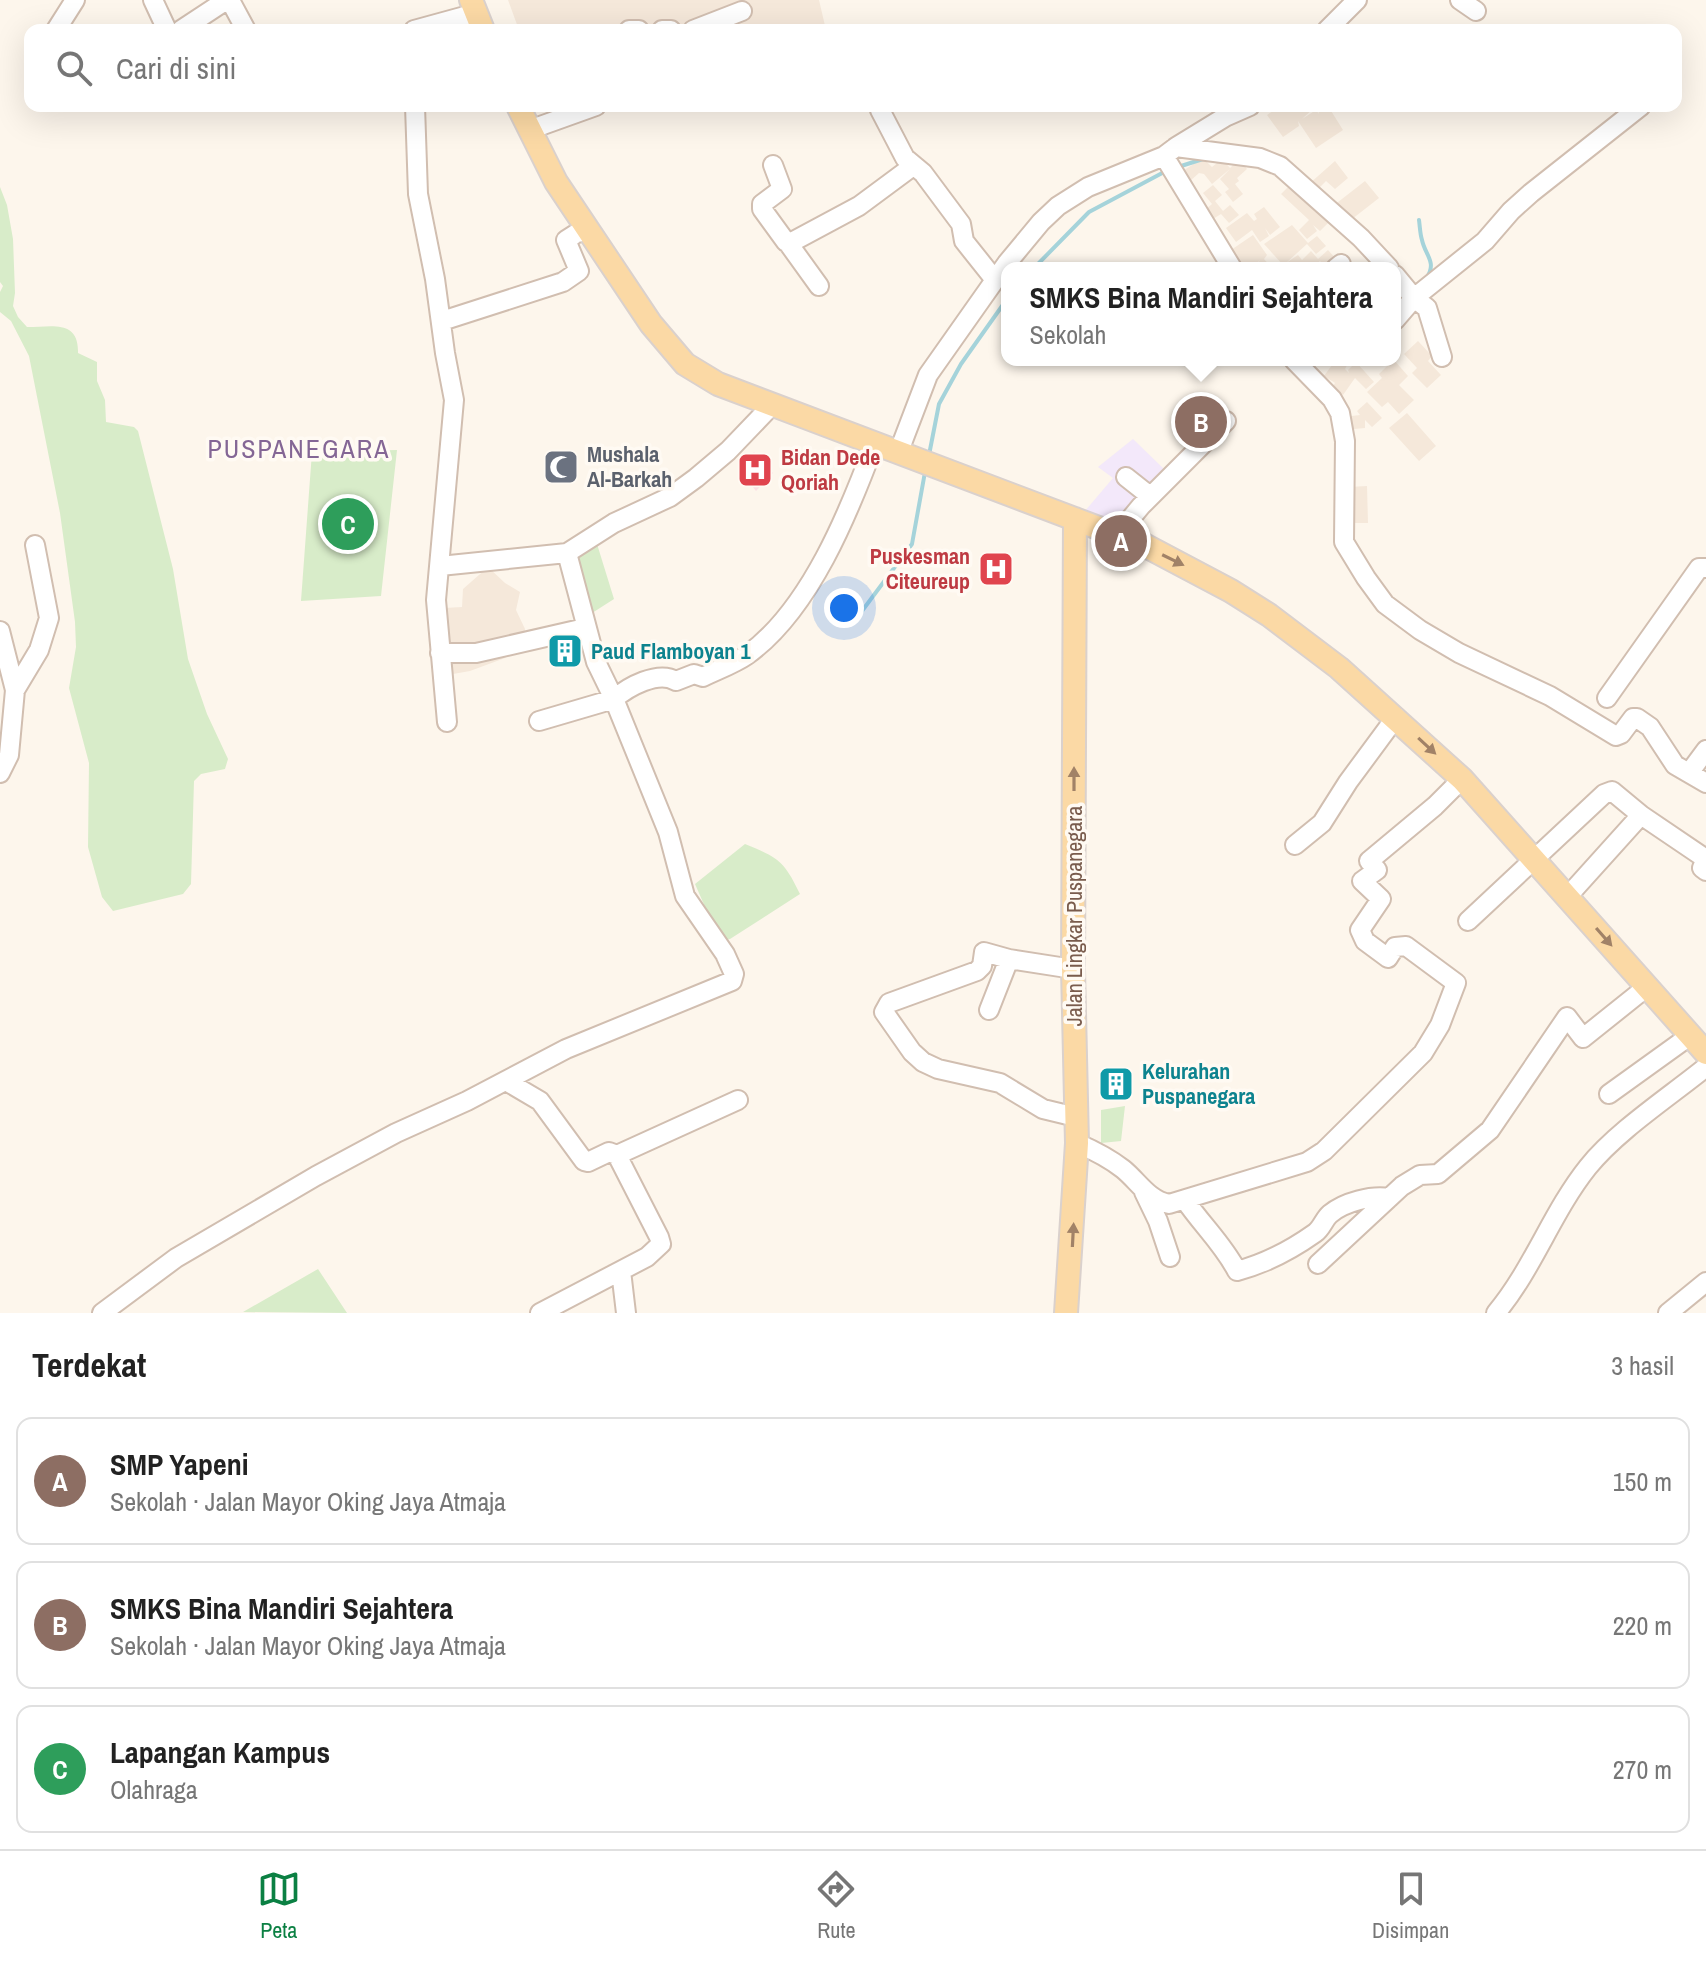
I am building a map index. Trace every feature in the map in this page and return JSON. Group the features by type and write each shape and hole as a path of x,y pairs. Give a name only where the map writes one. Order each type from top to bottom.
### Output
{"main road":[{"path":"521,112 556,182 651,324 685,364 718,384 1117,535 1179,562 1269,615 1329,660 1462,779 1706,1053"},
{"name":"Jalan Lingkar Puspanegara","path":"1066,1313 1077,1143 1073,969 1075,519"}],"street":[{"path":"153,0 164,24"},
{"path":"1334,24 1356,0"},
{"path":"1460,0 1476,11"},
{"path":"59,24 72,1"},
{"path":"190,24 225,1 232,4 243,24"},
{"path":"708,24 742,11"},
{"path":"438,24 477,14"},
{"path":"415,112 418,194 454,400 436,600 447,722"},
{"path":"529,130 579,112"},
{"path":"881,112 898,146 913,166 923,173 961,224 964,241 995,280"},
{"path":"1170,159 1225,117 1236,112"},
{"path":"1401,313 1414,298 1485,241 1531,193 1633,112"},
{"path":"1009,262 1058,206 1088,187 1170,159 1260,158 1280,166 1383,262"},
{"path":"1170,159 1229,262"},
{"path":"773,165 782,189 762,204 762,209 819,286"},
{"path":"788,243 859,206 913,166"},
{"path":"442,321 529,294 577,274 579,269 566,241 577,233 588,231"},
{"path":"903,453 928,375 1001,272"},
{"path":"1401,282 1430,313 1442,357"},
{"path":"1300,366 1332,399 1340,413 1345,441 1344,542 1385,604 1459,653 1550,696 1616,736 1633,718 1637,718 1650,727 1675,765 1706,783"},
{"path":"440,566 567,553 614,523 670,497 728,451 773,404"},
{"path":"1117,535 1150,496 1226,421"},
{"path":"539,721 614,699 624,691 656,678 676,681 694,674 703,677 747,656 785,619 819,567 850,508 875,442"},
{"path":"1126,477 1150,496"},
{"path":"15,690 39,650 49,618 35,545"},
{"path":"102,1313 176,1258 303,1183 396,1133 566,1049 734,978 725,954 685,896 668,832 596,662 567,553"},
{"path":"1607,698 1699,568 1706,568"},
{"path":"440,653 476,653 585,628"},
{"path":"0,631 15,690 9,755 0,773"},
{"path":"1295,845 1322,823 1396,717"},
{"path":"1689,773 1706,750"},
{"path":"1077,1143 1124,1170 1160,1203 1169,1204 1307,1162 1339,1138 1432,1041 1456,983 1406,946 1395,947 1388,958 1365,941 1360,930 1381,899 1362,881 1377,870 1369,861 1462,779"},
{"path":"1468,921 1604,794 1612,791 1641,815 1706,859 1702,868 1706,871"},
{"path":"1568,896 1641,815"},
{"path":"1073,969 985,952 977,971 889,1003 883,1008 912,1052 923,1062 1006,1087 1043,1109 1076,1117"},
{"path":"989,1010 1009,959"},
{"path":"1318,1264 1389,1198 1420,1175 1438,1174 1490,1130 1567,1017 1583,1038 1648,986"},
{"path":"1609,1094 1691,1035"},
{"path":"1497,1313 1588,1167 1611,1144 1706,1067"},
{"path":"506,1081 540,1101 584,1161 609,1152 617,1155 661,1244 647,1257 540,1313"},
{"path":"617,1155 738,1100"},
{"path":"1143,1190 1170,1257"},
{"path":"1185,1200 1199,1221 1226,1249 1237,1271 1256,1266 1291,1248 1318,1231 1330,1214 1352,1203 1379,1196 1389,1198"},
{"path":"621,1271 626,1313"},
{"path":"1668,1313 1706,1282"}],"shaded area":[{"path":"508,0 819,0 825,24 517,24"},
{"path":"1271,112 1310,112 1302,119 1313,112 1332,112 1343,130 1316,148 1298,121 1299,126 1283,137 1267,115"},
{"path":"1203,158 1212,167 1222,159 1230,168 1239,159 1247,169 1235,184 1243,194 1233,202 1225,192 1229,189 1220,179 1230,169 1212,184 1204,174 1199,173 1189,182 1181,172"},
{"path":"1335,161 1348,178 1335,189 1326,181 1315,192 1309,184"},
{"path":"1365,181 1379,198 1347,223 1333,206"},
{"path":"1213,185 1222,195 1215,201 1223,211 1230,205 1239,215 1229,223 1221,214 1213,219 1205,210 1212,204 1203,193"},
{"path":"1290,185 1329,222 1320,231 1313,225 1317,231 1307,239 1299,230 1309,220 1281,194"},
{"path":"1264,207 1280,227 1270,235 1265,228 1269,236 1260,242 1252,230 1236,242 1226,228 1247,213 1254,221 1257,219 1254,214"},
{"path":"1292,225 1308,243 1317,236 1326,246 1316,254 1307,244 1287,262 1280,262 1264,244"},
{"path":"1253,235 1267,255 1264,259 1267,262 1240,262 1231,250"},
{"path":"1328,250 1337,260 1288,262 1298,255 1302,260 1311,251 1318,259"},
{"path":"1418,341 1432,356 1428,361 1441,375 1427,388 1412,373 1417,368 1404,354"},
{"path":"1331,366 1347,366 1345,369 1349,373 1352,366 1360,366 1374,382 1366,389 1355,378 1343,395 1332,388 1335,383 1324,376"},
{"path":"1387,366 1399,366 1408,376 1399,385 1414,400 1399,414 1388,402 1382,407 1367,392 1382,378 1379,374"},
{"path":"1367,402 1382,418 1372,427 1365,420 1365,428 1344,430 1343,417 1360,415 1357,411"},
{"path":"1407,413 1436,446 1419,461 1389,428"},
{"path":"1133,439 1166,471 1114,527 1085,511 1113,478 1098,467"},
{"name":"Bidan Dede Qoriah","path":"754,452 773,473 756,491 738,468"},
{"path":"1367,486 1368,523 1350,523 1349,487"},
{"path":"488,567 520,592 516,610 525,629 524,638 505,658 453,674 444,608 462,607 463,589"}],"green space":[{"path":"0,187 7,205 13,239 13,306 18,317 27,327 54,326 69,330 77,342 78,353 97,362 97,381 105,400 106,422 134,427 138,431 173,569 188,659 207,714 228,759 225,769 201,774 194,781 191,884 183,894 113,911 102,897 88,847 89,763 69,688 76,647 75,622 60,513 29,356 11,321 0,312 3,286 0,282"},
{"path":"397,450 381,596 301,601 312,452"},
{"path":"597,544 614,599 589,615 572,557"},
{"path":"745,844 779,862 800,894 730,939 720,941 695,884"},
{"path":"1125,1106 1121,1141 1101,1143 1101,1110"},
{"path":"318,1269 347,1313 243,1312"}],"waterway":[{"path":"1178,167 1203,159"},
{"path":"1040,262 1089,212 1166,171"},
{"path":"1419,220 1421,238 1431,263 1427,277"},
{"path":"929,455 939,404 961,364 1001,307"},
{"path":"862,611 912,544 925,472"}],"place":[{"name":"SMKS Bina Mandiri Sejahtera","path":"1201,422"},
{"name":"Mushala Al-Barkah","path":"561,467"},
{"name":"Bidan Dede Qoriah","path":"755,470"},
{"name":"Lapangan Kampus","path":"348,524"},
{"name":"SMP Yapeni","path":"1121,541"},
{"name":"Puskesman Citeureup","path":"996,569"},
{"name":"Paud Flamboyan 1","path":"565,651"},
{"name":"Kelurahan Puspanegara","path":"1116,1084"}],"district":[{"name":"PUSPANEGARA","path":"299,448"}]}
